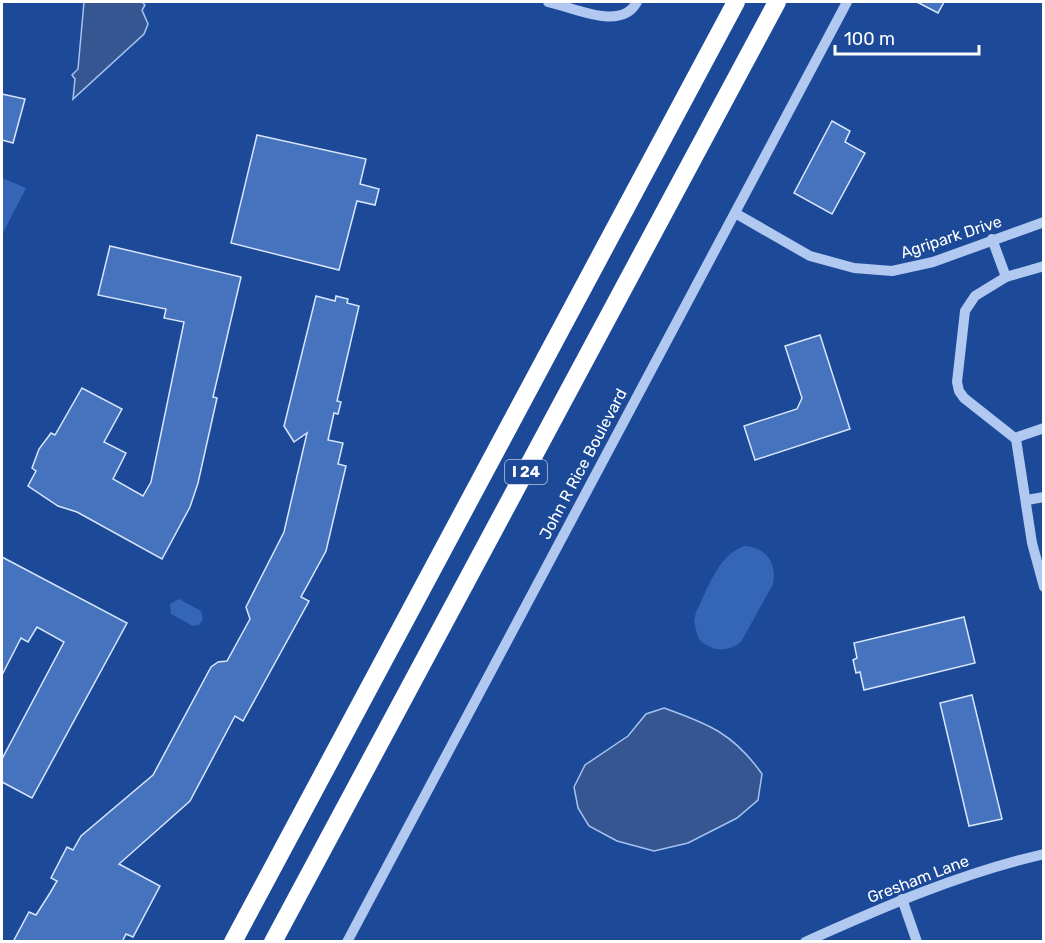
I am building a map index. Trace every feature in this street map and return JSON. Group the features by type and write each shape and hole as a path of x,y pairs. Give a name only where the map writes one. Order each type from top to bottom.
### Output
{"highway":[{"name":"I 24","path":"233,942 736,2"},
{"name":"I 24","path":"273,942 777,2"}],"street":[{"path":"548,2 599,15 621,17 632,11 637,2"},
{"name":"John R Rice Boulevard","path":"347,942 847,2"},
{"name":"Agripark Drive","path":"735,213 810,256 854,268 892,271 933,262 1044,222"},
{"path":"992,239 1006,278"},
{"path":"1044,266 1006,278 975,296 965,311 957,382 964,398 1015,438 1027,500 1032,543 1044,587"},
{"path":"1015,438 1044,428"},
{"path":"1027,500 1044,496"},
{"name":"Gresham Lane","path":"805,942 902,899 999,864 1044,854"},
{"path":"902,899 917,942"}],"shaded area":[{"path":"84,2 142,2 145,5 142,10 148,24 144,34 73,99 75,79 72,75 78,69"},
{"path":"2,178 26,188 2,235"},
{"path":"745,546 765,553 769,558 773,569 773,584 741,642 730,648 713,648 698,638 694,621 696,612 721,564 736,550"},
{"path":"179,599 201,611 203,619 199,625 193,626 171,614 170,604"},
{"path":"664,708 707,725 731,740 752,760 762,774 758,800 737,818 688,843 654,851 617,841 589,826 578,808 574,787 585,765 628,736 646,714"}],"building":[{"path":"917,2 944,2 938,13"},
{"path":"2,94 25,99 13,143 2,140"},
{"path":"832,121 850,131 845,142 865,153 832,214 794,193"},
{"path":"257,135 366,159 360,184 379,189 375,205 357,201 339,270 231,243"},
{"path":"110,246 241,277 213,397 217,398 198,483 190,507 162,559 77,512 58,506 28,486 36,471 32,468 39,449 51,433 55,435 82,388 122,409 104,442 126,453 113,479 143,496 151,482 184,322 164,318 166,309 98,295"},
{"path":"316,296 335,301 336,296 348,299 347,303 359,306 337,401 341,402 338,414 334,413 328,440 343,443 338,464 346,466 326,551 301,597 309,601 243,721 235,716 190,801 119,864 160,886 133,937 126,934 122,942 13,942 29,912 36,915 57,881 51,878 67,847 73,850 81,836 153,775 211,667 218,662 227,661 250,619 246,607 284,532 307,433 294,442 284,426"},
{"path":"820,335 850,429 755,460 744,426 797,409 802,398 785,346"},
{"path":"2,557 127,623 32,798 2,782 2,759 64,642 37,627 28,642 21,638 2,675"},
{"path":"964,617 975,663 864,690 860,672 856,673 853,660 857,658 854,643"},
{"path":"972,695 1002,819 969,826 940,703"}]}
